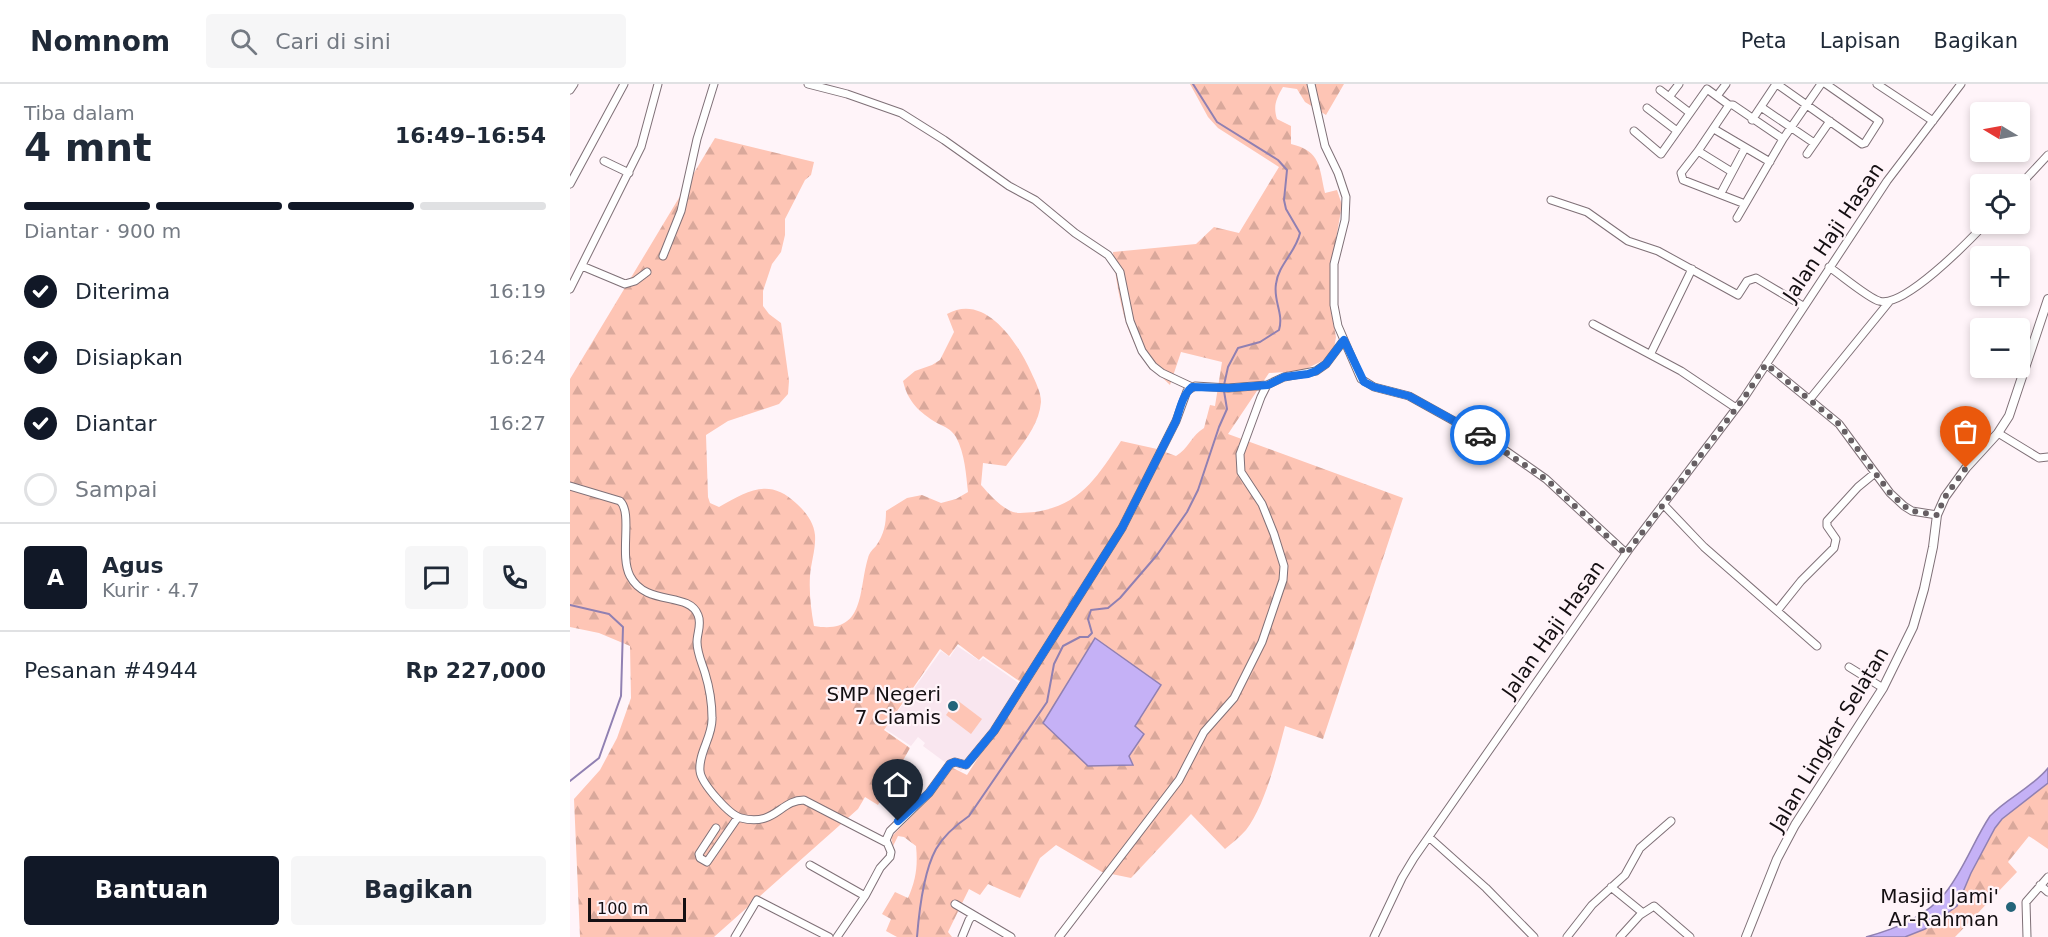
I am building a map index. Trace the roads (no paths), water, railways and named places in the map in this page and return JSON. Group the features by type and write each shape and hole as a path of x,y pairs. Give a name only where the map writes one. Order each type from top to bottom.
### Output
{"street":[{"path":"570,90 574,84"},
{"path":"570,184 624,84"},
{"path":"570,289 629,173 646,132 658,84"},
{"path":"663,256 681,211 697,140 714,84"},
{"path":"808,84 847,94 896,111 914,121 1009,186 1040,203 1075,233 1112,259 1120,272 1130,321 1142,351 1162,373 1192,387 1224,388 1268,385 1284,377 1316,371 1326,364 1344,340"},
{"path":"1311,84 1326,146 1342,182 1347,205 1334,264 1336,318 1364,382 1374,387 1409,396 1435,408 1499,446 1546,479 1626,554"},
{"path":"1670,97 1679,84"},
{"path":"1717,96 1726,84"},
{"path":"1752,120 1777,84 1862,144 1865,143 1878,121 1826,84"},
{"path":"1737,218 1783,139 1821,84"},
{"path":"1877,84 1933,121"},
{"name":"Jalan Haji Hasan","path":"1374,937 1402,878 1626,554 1736,408 1887,181 1961,84"},
{"path":"1634,131 1660,154 1707,89 1783,139"},
{"path":"1660,90 1690,113"},
{"path":"1729,105 1681,173 1683,180 1745,204"},
{"path":"1761,107 1814,143"},
{"path":"1647,108 1677,132"},
{"path":"1807,154 1830,121"},
{"path":"1714,129 1770,162"},
{"path":"1721,193 1745,148"},
{"path":"1698,151 1732,172"},
{"path":"2030,174 2048,155"},
{"path":"604,161 629,173"},
{"path":"1551,201 1587,212 1628,242 1658,250 1738,295 1747,281 1756,278 1803,306"},
{"path":"1829,267 1878,301 1889,302 1899,299 1918,286 1975,234"},
{"path":"582,266 625,284 635,281 647,272"},
{"path":"1651,354 1692,269"},
{"name":"Jalan Lingkar Selatan","path":"1746,937 1777,859 1795,825 1883,688 1913,627 1920,608 1933,547 1937,515 1945,497 1961,475 1998,434 2009,416 2048,299"},
{"path":"1810,399 1889,302"},
{"path":"1593,324 1681,370 1736,408"},
{"path":"1766,364 1839,424 1890,493 1904,506 1912,511 1937,515"},
{"path":"1059,937 1179,780 1204,732 1234,698 1262,642 1283,580 1284,566 1262,504 1241,472 1239,458 1261,397 1268,385"},
{"path":"837,937 865,896 880,868 890,857 891,852 886,838 890,831 929,793 950,764 955,762 966,765 994,731 1122,528 1176,421 1180,405 1192,387"},
{"path":"1998,434 2039,458 2048,457"},
{"path":"1777,611 1801,581 1834,548 1836,539 1827,526 1827,521 1858,487 1875,473"},
{"path":"570,486 620,501 626,509 624,546 630,576 649,594 680,601 690,605 696,611 700,625 697,650 706,676 713,719 700,764 701,775 730,812 748,819 769,818 789,804 804,800 887,843"},
{"path":"1663,504 1704,547 1817,646"},
{"path":"1849,667 1883,688"},
{"path":"716,828 699,854 700,858 707,862 738,817"},
{"path":"1567,937 1592,904 1624,875 1640,848 1671,821"},
{"path":"1430,838 1486,888 1534,937"},
{"path":"810,865 865,896"},
{"path":"2027,937 2025,905 2048,877"},
{"path":"2040,885 2048,892"},
{"path":"1611,887 1643,913"},
{"path":"735,937 757,900 830,937"},
{"path":"955,904 1011,937"},
{"path":"1620,937 1653,906 1657,907 1690,937"},
{"path":"962,937 973,915"}],"waterway":[{"path":"1193,84 1217,122 1278,160 1287,170 1284,200 1286,209 1300,233 1277,277 1275,290 1280,318 1279,330 1260,342 1238,348 1228,367 1224,385"},
{"path":"917,937 925,880 936,849 943,839 969,816 1047,702 1054,664 1063,646 1080,637 1088,637 1092,633 1088,619 1091,610 1108,608 1120,598 1157,555 1187,512 1198,490 1227,409 1224,391"},
{"path":"570,605 609,614 623,627 621,696 599,758 570,781"}],"place":[{"name":"SMP Negeri 7 Ciamis","path":"953,706"},
{"name":"Masjid Jami' Ar-Rahman","path":"2011,907"}]}
